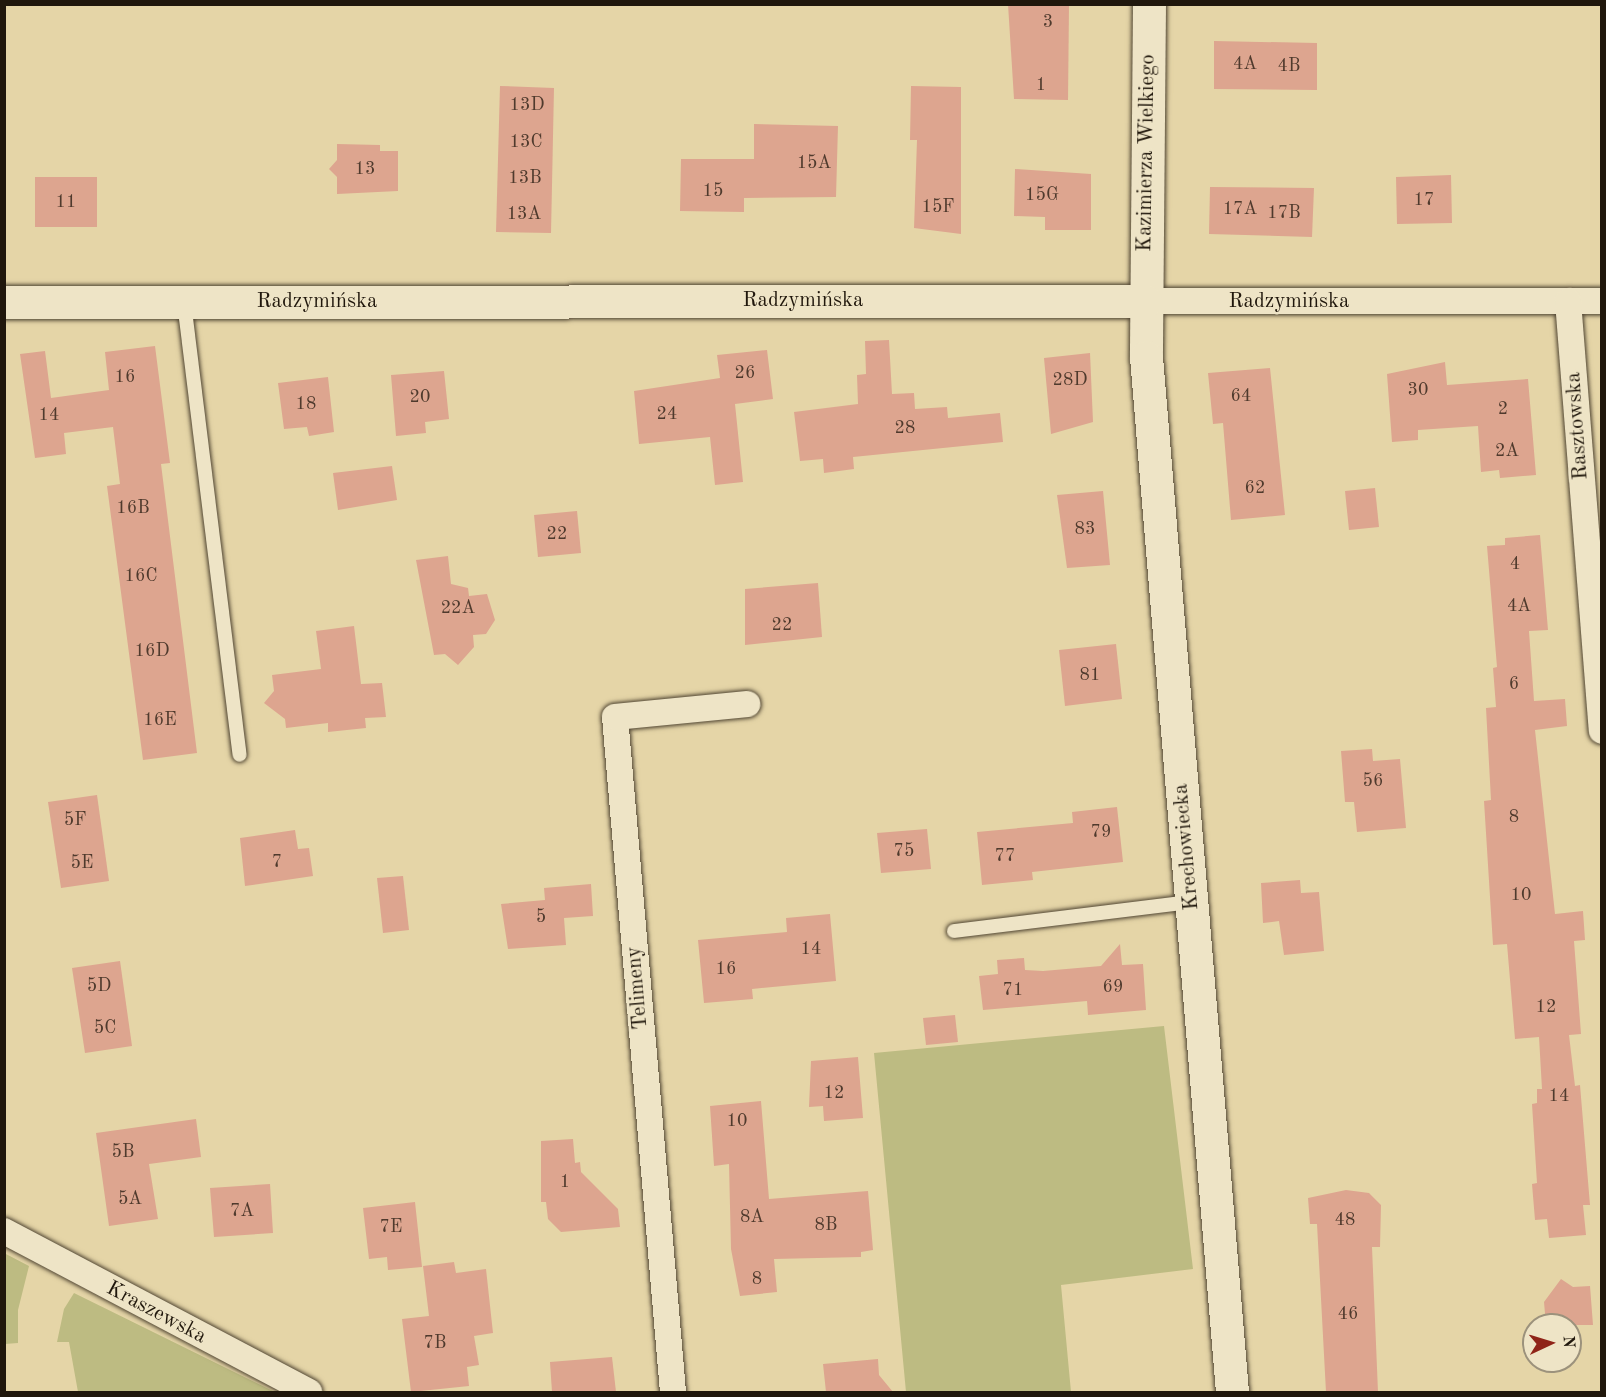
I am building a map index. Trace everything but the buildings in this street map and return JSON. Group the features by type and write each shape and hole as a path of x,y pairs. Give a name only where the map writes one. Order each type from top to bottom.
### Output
{"street":[{"name":"Kazimierza Wielkiego","path":"1145,301 1149,4"},
{"name":"Krechowiecka","path":"1145,301 1191,902 1232,1392"},
{"name":"Rasztowska","path":"1568,301 1602,731"},
{"name":"Radzymińska","path":"4,302 1602,301"},
{"name":"Telimeny","path":"673,1392 615,717 747,704"},
{"name":"Kraszewska","path":"4,1231 309,1392"}],"lane":[{"path":"184,302 240,755"},
{"path":"954,931 1191,902"}],"shaded area":[{"path":"1164,1026 1193,1269 1061,1285 1071,1392 906,1392 874,1053"},
{"path":"4,1253 29,1266 18,1310 18,1343 5,1344"},
{"path":"74,1293 275,1392 78,1392 69,1342 57,1342 64,1309"}]}
